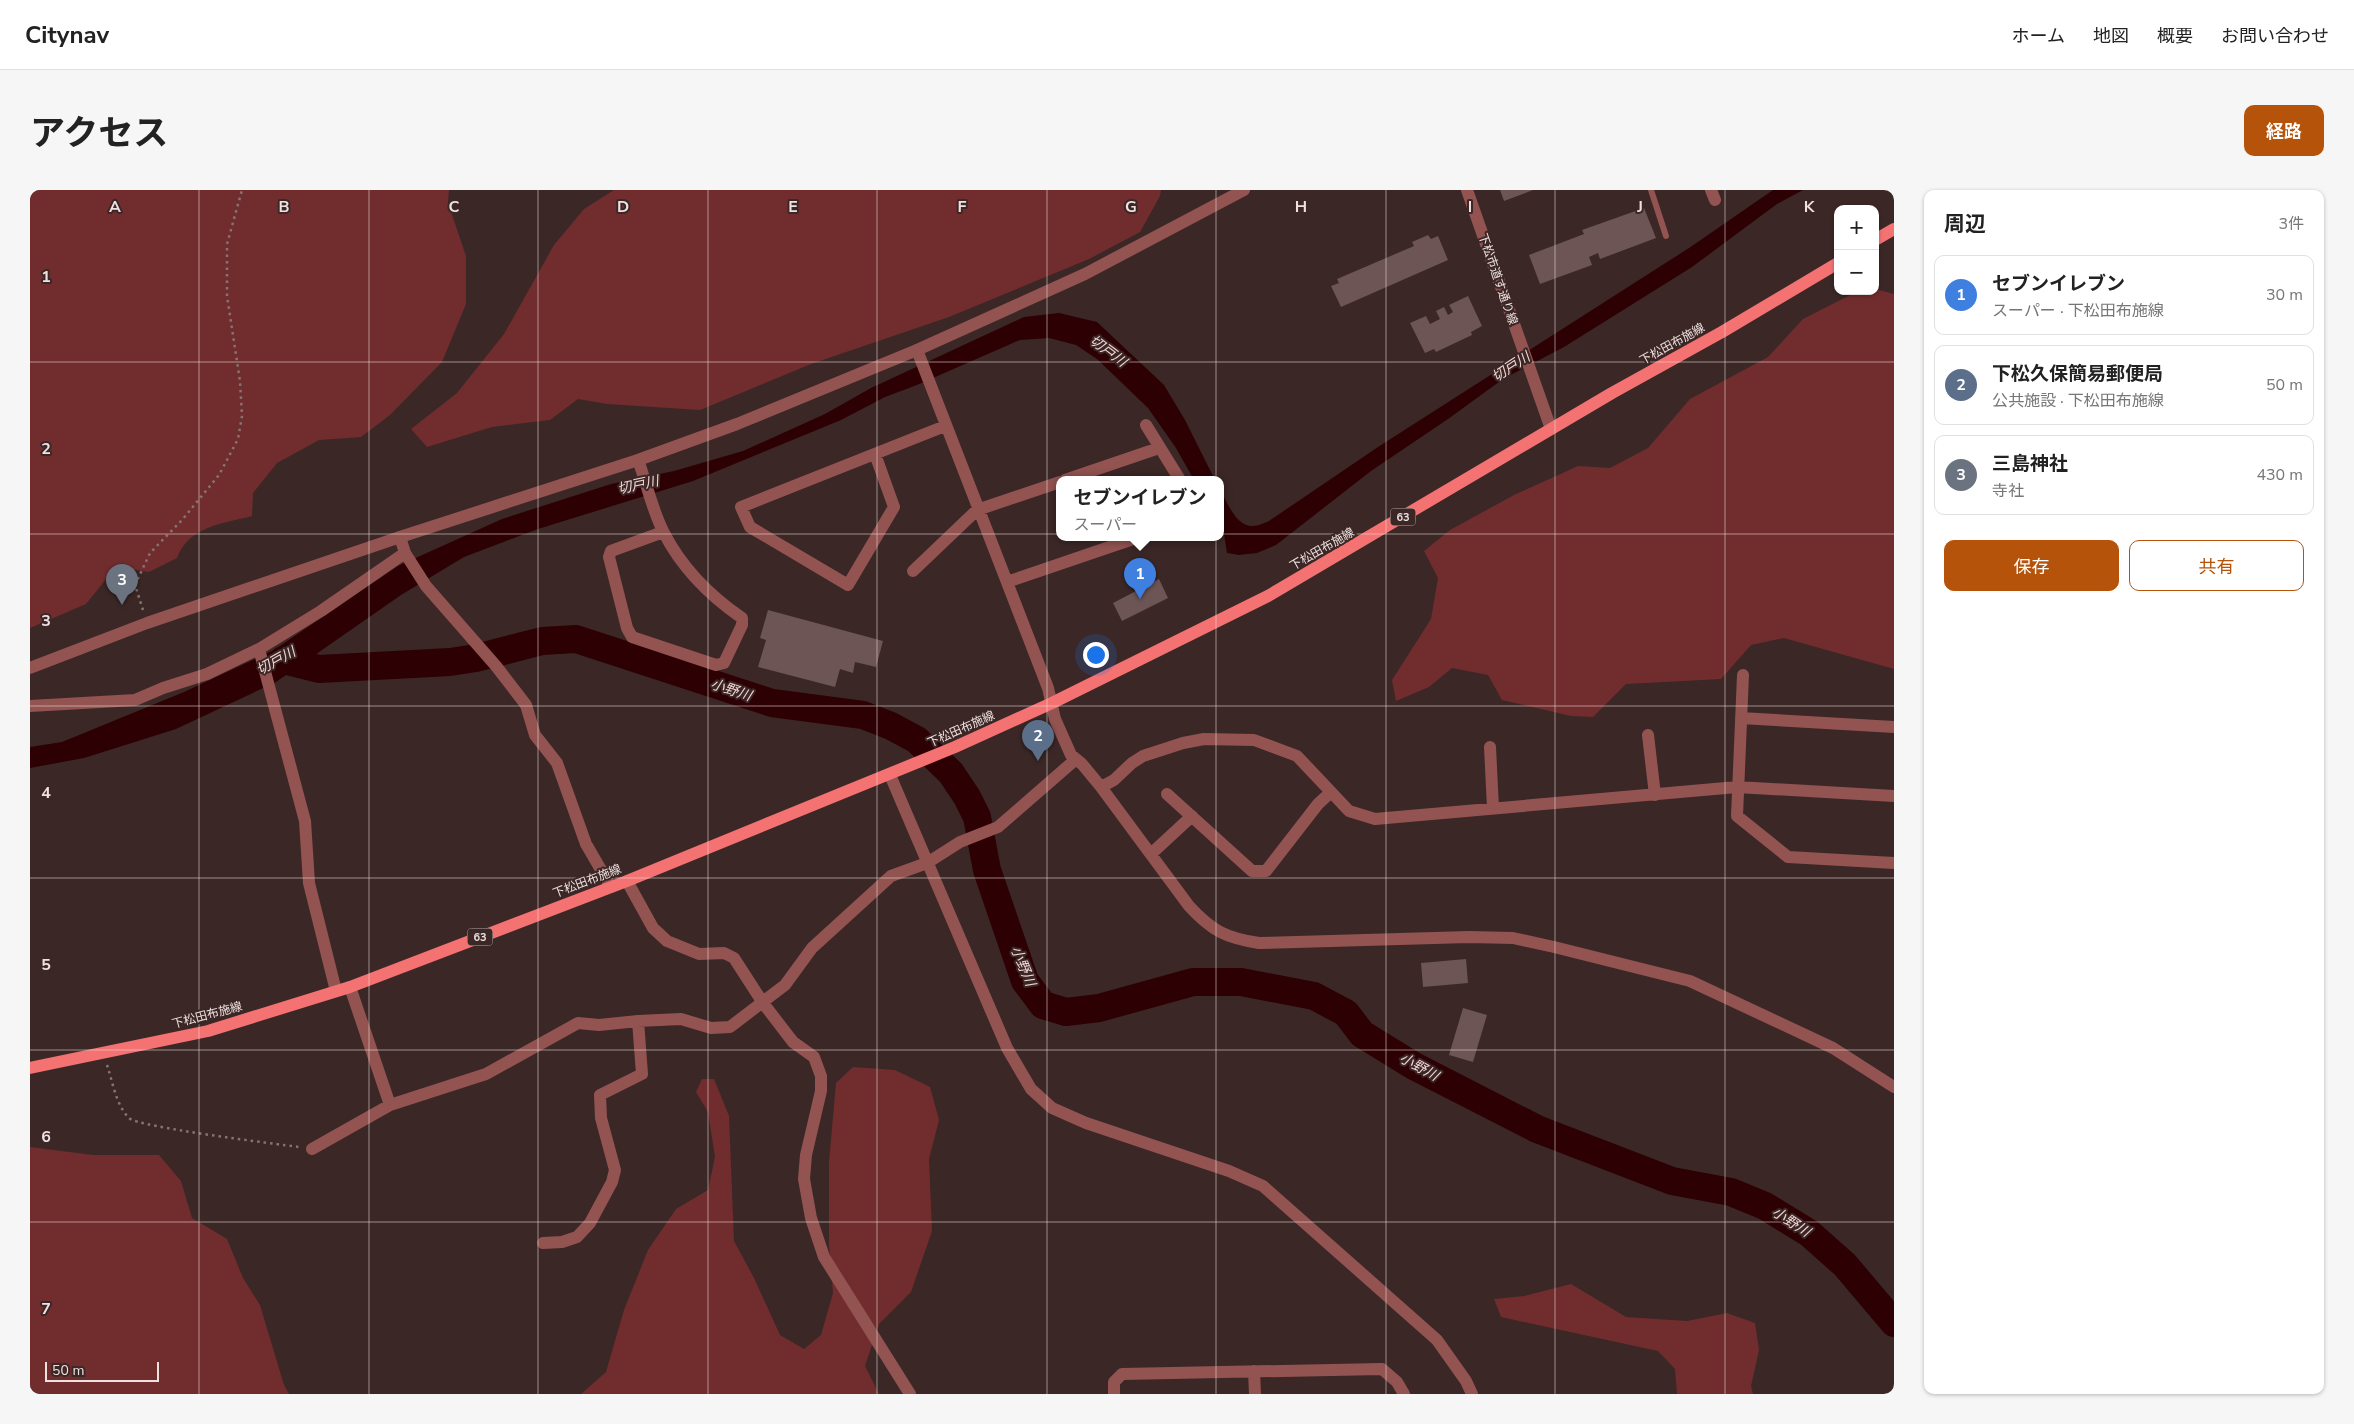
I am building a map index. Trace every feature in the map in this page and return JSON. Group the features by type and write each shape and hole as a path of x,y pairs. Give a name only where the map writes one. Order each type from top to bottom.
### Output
{"main road":[{"path":"1879,238 1894,229"},
{"name":"下松田布施線","path":"30,1068 208,1031 350,987 627,881 917,764 1052,703 1268,596 1834,265"}],"street":[{"path":"30,668 147,623 400,537 638,460 919,354 1085,274 1244,190"},
{"name":"下松市道す通り線","path":"1466,190 1550,430"},
{"path":"919,354 977,510 1007,582 1052,703 1055,719 1071,754 1101,787 1152,853 1189,906 1206,924 1236,939 1259,942 1478,937 1513,938 1546,945 1690,980 1833,1048 1894,1087"},
{"path":"1146,425 1177,476"},
{"path":"876,454 894,507 848,584 750,527 741,507 945,426"},
{"path":"1077,476 1159,448"},
{"path":"638,460 664,532 682,564 721,604 742,618 742,625 724,663 716,665 632,637 627,628 610,558 611,551 664,532"},
{"path":"913,571 977,510 1056,483"},
{"path":"400,537 406,556 426,586 496,666 526,705 535,735 557,763 586,844 611,886"},
{"path":"1007,582 1127,541"},
{"path":"30,706 135,700 163,688 207,674 259,649 406,556"},
{"path":"259,649 305,822 310,883 336,991"},
{"path":"1743,675 1737,816 1788,857 1894,863"},
{"path":"1741,718 1894,727"},
{"path":"1648,735 1654,795"},
{"path":"1101,787 1114,780 1142,756 1204,739 1254,740 1296,756 1349,811 1375,819 1738,788 1894,796"},
{"path":"1490,747 1493,808"},
{"path":"312,1149 390,1105 486,1074 578,1023 599,1025 681,1019 711,1028 730,1027 785,985 812,948 891,876 927,863 998,826 1075,760"},
{"path":"890,775 1007,1048 1030,1089 1052,1108 1086,1123 1230,1171 1263,1186 1438,1340 1466,1381 1472,1394"},
{"path":"1167,794 1252,871 1266,871 1318,804 1330,793"},
{"path":"1152,853 1192,816"},
{"path":"627,881 653,928 667,940 699,954 724,954 734,958 763,1003 793,1042 814,1056 821,1076 822,1091 806,1155 804,1179 810,1218 824,1257 910,1394"},
{"path":"350,987 390,1105"},
{"path":"543,1243 562,1242 577,1237 590,1223 612,1182 615,1170 601,1118 600,1094 642,1074 638,1021"},
{"path":"1114,1394 1114,1382 1122,1374 1382,1370 1397,1382 1404,1394"},
{"path":"1254,1372 1255,1394"}],"lane":[{"path":"1651,190 1666,236"}],"path":[{"path":"147,623 135,585 150,553 182,520 219,475 238,439 242,416 240,381 227,298 227,244 242,190"},
{"path":"104,1054 120,1108 130,1120 178,1130 312,1149"}],"shaded area":[{"path":"30,190 449,190 448,203 466,256 466,304 442,362 390,415 361,437 319,440 277,463 253,493 252,516 218,524 198,533 182,547 177,558 149,572 130,569 107,578 86,604 30,628"},
{"path":"614,190 1161,190 1160,196 1140,232 1089,259 949,317 811,364 700,410 607,404 578,399 550,420 492,427 427,447 411,429 457,393 504,334 554,245 584,209"},
{"path":"1879,290 1894,294 1894,669 1784,638 1751,645 1721,679 1626,684 1593,717 1571,716 1502,700 1488,675 1452,668 1429,687 1396,701 1392,680 1431,619 1438,578 1424,551 1450,530 1514,495 1578,466 1610,468 1648,448 1690,399 1768,357 1803,319 1850,295 1879,295"},
{"path":"853,1067 895,1070 930,1087 939,1120 929,1159 932,1231 911,1292 879,1324 865,1366 879,1394 581,1394 606,1372 624,1310 648,1250 676,1209 708,1190 715,1157 708,1112 696,1092 702,1079 714,1079 729,1116 734,1241 754,1278 780,1335 804,1349 821,1335 833,1293 829,1246 829,1162 836,1083"},
{"path":"30,1147 93,1155 159,1155 181,1181 192,1218 227,1239 243,1278 260,1305 284,1385 289,1394 30,1394"},
{"path":"1571,1284 1626,1317 1687,1321 1727,1313 1755,1323 1759,1350 1751,1386 1753,1394 1677,1394 1675,1369 1658,1351 1501,1317 1494,1299 1524,1296"}],"water":[{"name":"切戸川","path":"1773,190 1803,190 1777,204 1692,267 1564,347 1503,379 1371,471 1276,545 1257,553 1239,555 1227,553 1224,534 1224,497 1237,518 1247,525 1259,525 1269,521 1378,447 1689,248"},
{"name":"切戸川","path":"1059,313 1097,322 1164,385 1185,420 1213,476 1192,476 1176,448 1148,408 1097,359 1076,345 1049,338 1020,340 885,397 841,420 693,481 538,529 464,557 401,595 276,682 176,729 84,758 30,768 30,747 62,742 184,692 274,650 398,566 502,519 611,484 674,471 743,451 825,414 871,388 1024,317"}],"building":[{"path":"1500,190 1533,190 1504,201"},
{"path":"1644,208 1656,238 1600,259 1598,253 1589,257 1592,265 1540,284 1529,255 1584,234 1582,230"},
{"path":"1428,235 1431,239 1438,236 1448,260 1341,307 1331,286 1339,283 1337,279 1414,246 1412,242"},
{"path":"1468,296 1482,326 1471,332 1472,335 1436,352 1434,349 1425,353 1410,323 1426,316 1430,324 1440,319 1436,311 1444,307 1448,315 1453,312 1449,305"},
{"path":"1159,579 1168,598 1122,621 1113,603"},
{"path":"768,610 883,641 876,667 855,662 853,673 840,669 835,687 758,667 766,640 760,638"},
{"path":"1466,959 1468,983 1423,987 1421,963"},
{"path":"1463,1008 1487,1015 1473,1062 1449,1055"}],"waterway":[{"name":"小野川","path":"283,660 319,669 450,662 476,658 542,641 576,639 772,703 863,715 891,726 917,740 951,773 967,797 977,817 987,870 1025,981 1043,1005 1066,1012 1099,1008 1193,982 1241,982 1314,996 1346,1013 1362,1034 1414,1066 1537,1129 1672,1181 1731,1192 1765,1206 1809,1233 1845,1265 1894,1323"}],"place":[{"name":"セブンイレブン","path":"1140,599"},
{"name":"三島神社","path":"122,605"},
{"name":"下松久保簡易郵便局","path":"1038,761"}]}
